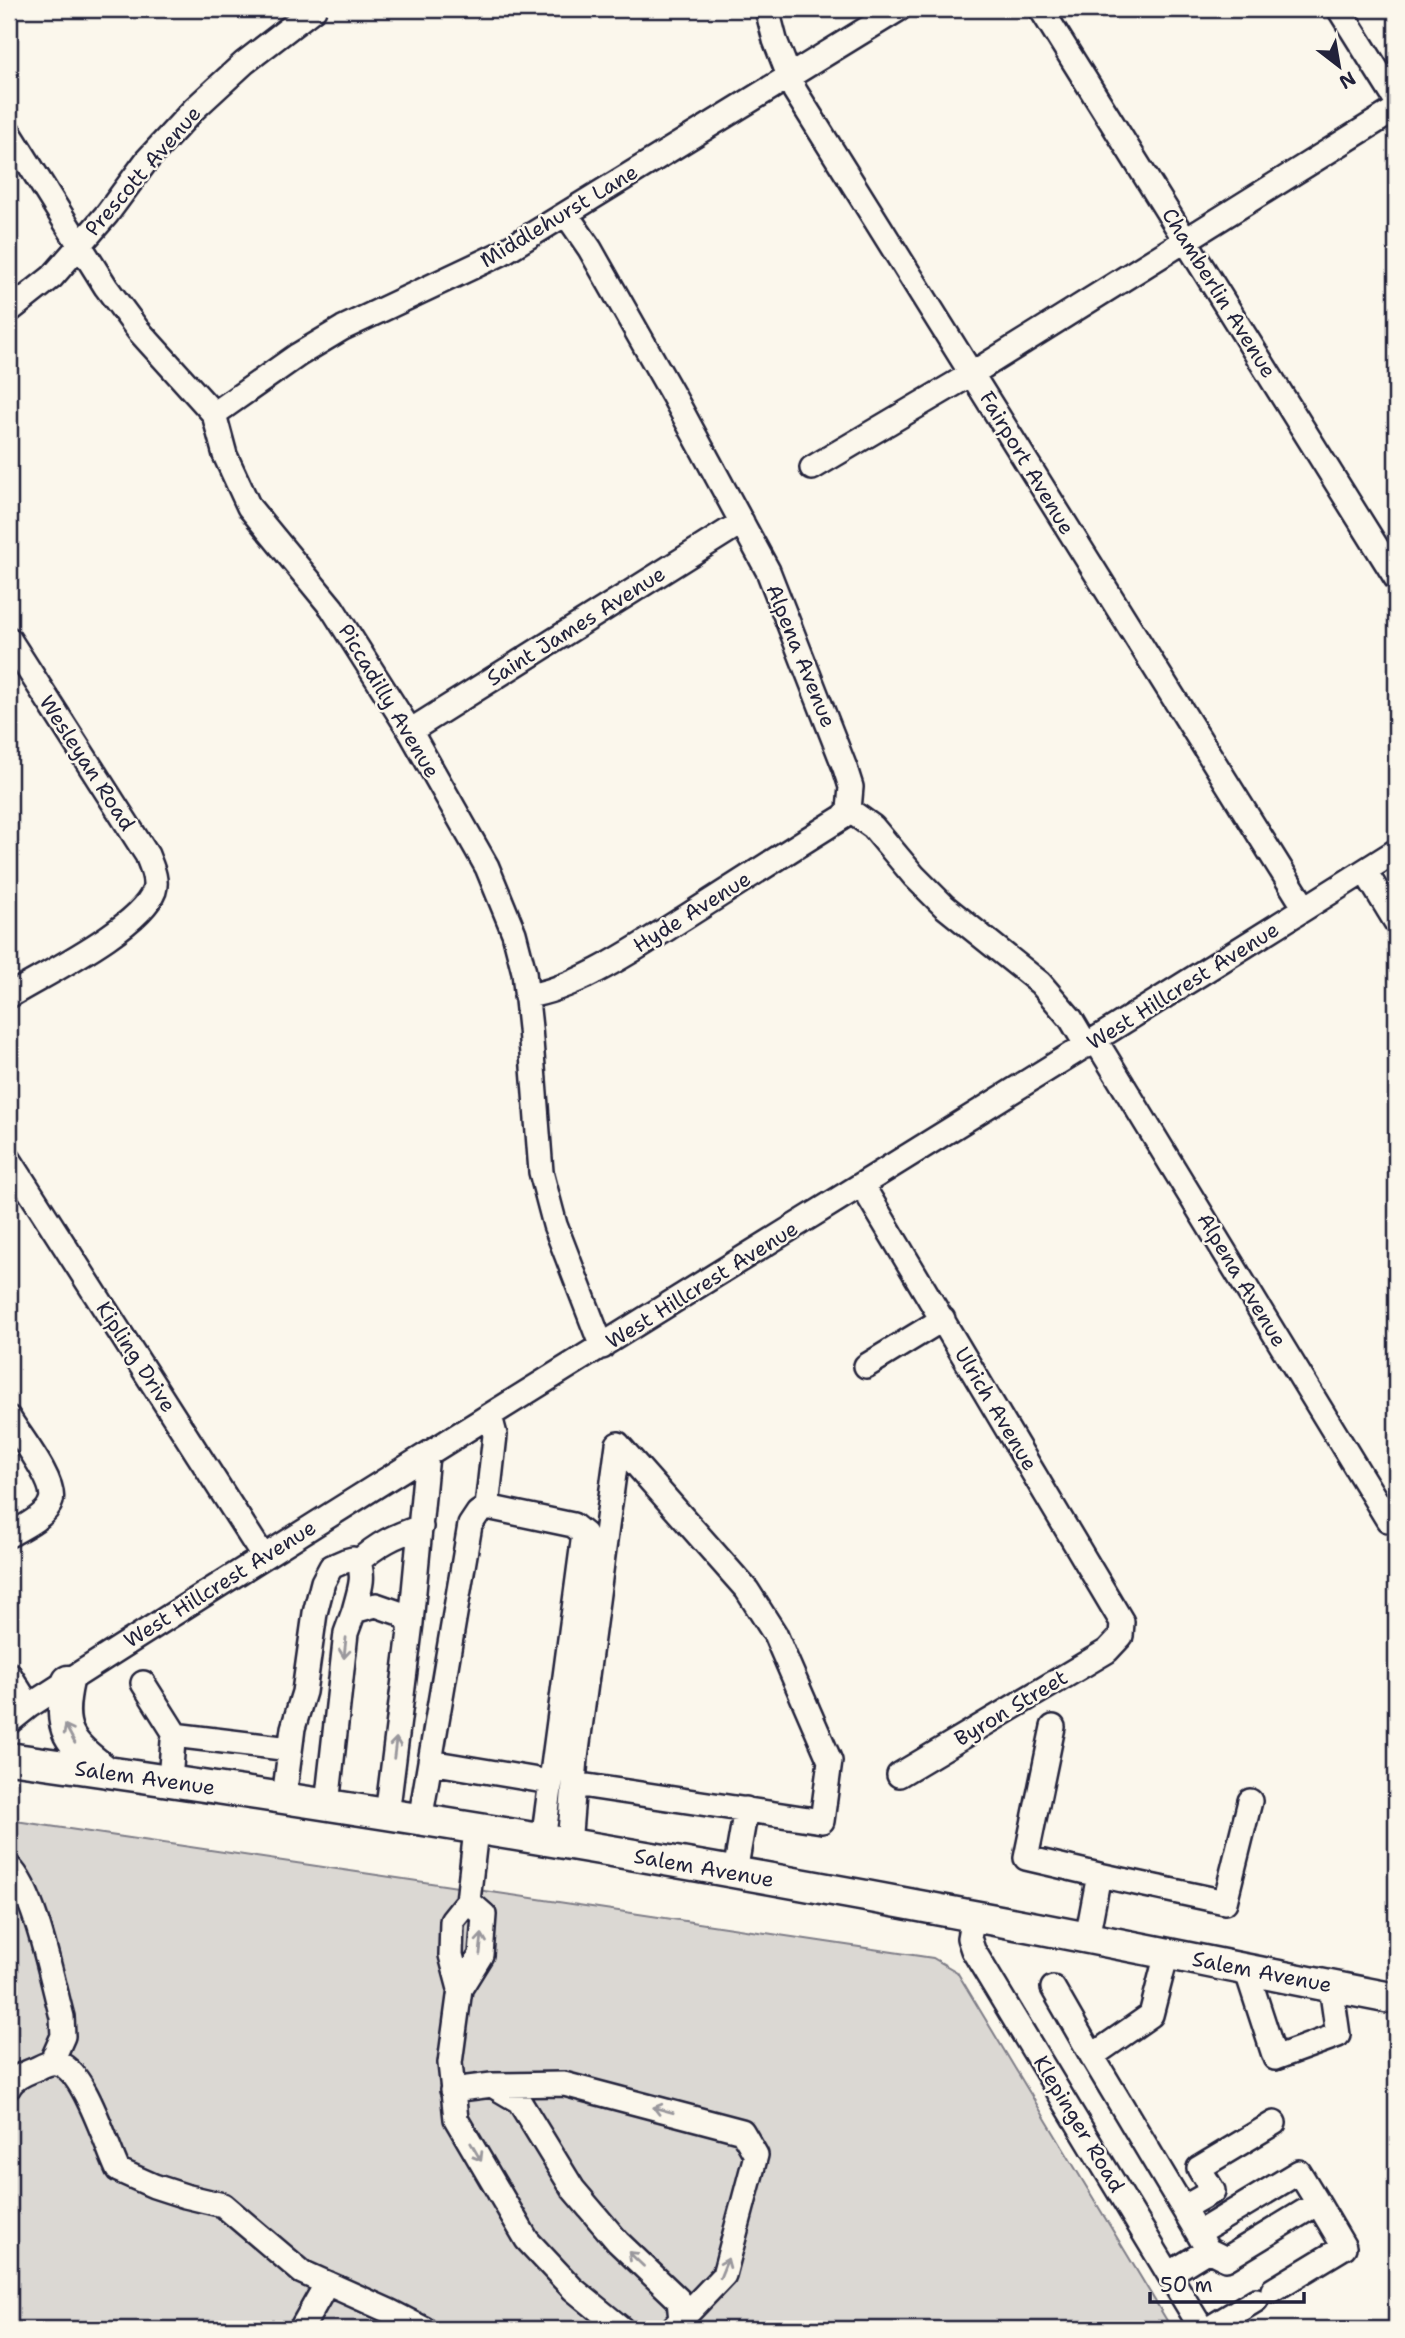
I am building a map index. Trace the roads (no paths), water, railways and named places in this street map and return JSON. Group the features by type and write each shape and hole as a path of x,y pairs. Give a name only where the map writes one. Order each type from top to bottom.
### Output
{"main road":[{"path":"68,1681 63,1706 64,1724 71,1740 85,1755 108,1772"},
{"name":"Salem Avenue","path":"9,1758 284,1798 735,1872 1396,1999"}],"street":[{"name":"Prescott Avenue","path":"9,311 52,277 107,214 147,160 194,109 244,62 314,9"},
{"name":"Fairport Avenue","path":"766,9 775,40 802,102 1305,908"},
{"name":"Middlehurst Lane","path":"214,414 298,355 343,328 502,253 899,9"},
{"name":"Chamberlin Avenue","path":"1041,9 1396,578"},
{"path":"1339,9 1396,100"},
{"path":"812,468 973,373 1396,109"},
{"name":"Piccadilly Avenue","path":"9,132 78,245 138,330 214,414 225,456 249,507 332,608 410,731 487,867 514,933 524,972 541,1172 555,1225 602,1347"},
{"name":"Alpena Avenue","path":"566,214 590,249 768,572 845,768 851,787 849,810 873,827 914,876 944,906 1040,983 1091,1044 1388,1520"},
{"name":"Saint James Avenue","path":"410,731 742,522"},
{"name":"Wesleyan Road","path":"9,639 147,855 156,881 154,890 142,910 123,926 9,996"},
{"name":"Hyde Avenue","path":"526,996 542,994 562,986 622,957 843,817 849,810"},
{"name":"West Hillcrest Avenue","path":"9,1722 29,1706 263,1556 1091,1044 1396,851"},
{"path":"1365,871 1396,922"},
{"name":"Kipling Drive","path":"9,1159 263,1556"},
{"name":"Ulrich Avenue","path":"862,1185 1118,1613 1122,1622 1121,1636"},
{"path":"866,1366 943,1319"},
{"path":"487,1507 495,1435 490,1416"},
{"path":"9,1418 44,1474 51,1489 51,1502 40,1516 9,1535"},
{"path":"556,1843 574,1784 618,1444 747,1590 775,1634 830,1761 822,1821 574,1784"},
{"path":"387,1815 411,1623 427,1455"},
{"path":"421,1821 470,1525 478,1513 487,1507 573,1525 584,1534 550,1782 556,1843"},
{"path":"358,1562 374,1547 421,1527"},
{"path":"284,1798 293,1728 304,1692 315,1613 323,1582 331,1567 353,1559 362,1568 362,1578 346,1633 327,1805"},
{"path":"354,1611 376,1605 399,1613 411,1623"},
{"name":"Byron Street","path":"899,1775 1107,1651 1121,1636"},
{"path":"9,1674 29,1706"},
{"path":"143,1683 177,1737"},
{"path":"1053,1727 1026,1858 1225,1902 1251,1801"},
{"path":"170,1781 173,1741 177,1737 187,1735 290,1749"},
{"path":"430,1762 550,1782"},
{"path":"735,1872 746,1809"},
{"path":"476,1830 468,1901 452,1921 451,1955 460,1989 450,2063 456,2119 527,2240 573,2289 622,2329"},
{"path":"9,1867 22,1883 32,1908 62,2017 63,2036 51,2063"},
{"path":"1087,1938 1099,1875"},
{"path":"460,1989 481,1955 482,1945 484,1915 468,1901"},
{"name":"Klepinger Road","path":"973,1916 969,1938 973,1950 1202,2329"},
{"path":"1092,2056 1151,2015 1167,1954"},
{"path":"1246,1969 1275,2058 1338,2035 1331,1986"},
{"path":"1053,1988 1203,2241 1226,2259 1318,2203"},
{"path":"9,2086 25,2074 51,2063 65,2066 71,2070 80,2085 118,2170 154,2186 223,2205 302,2272 424,2329"},
{"path":"452,2090 492,2085 564,2084 742,2131 756,2155 724,2275 677,2325"},
{"path":"492,2085 519,2101 573,2189 618,2242 679,2300 677,2325"},
{"path":"1183,2208 1213,2191 1199,2168 1274,2123"},
{"path":"1169,2274 1203,2241 1299,2172 1344,2247 1208,2329"},
{"path":"301,2329 327,2283"}]}
